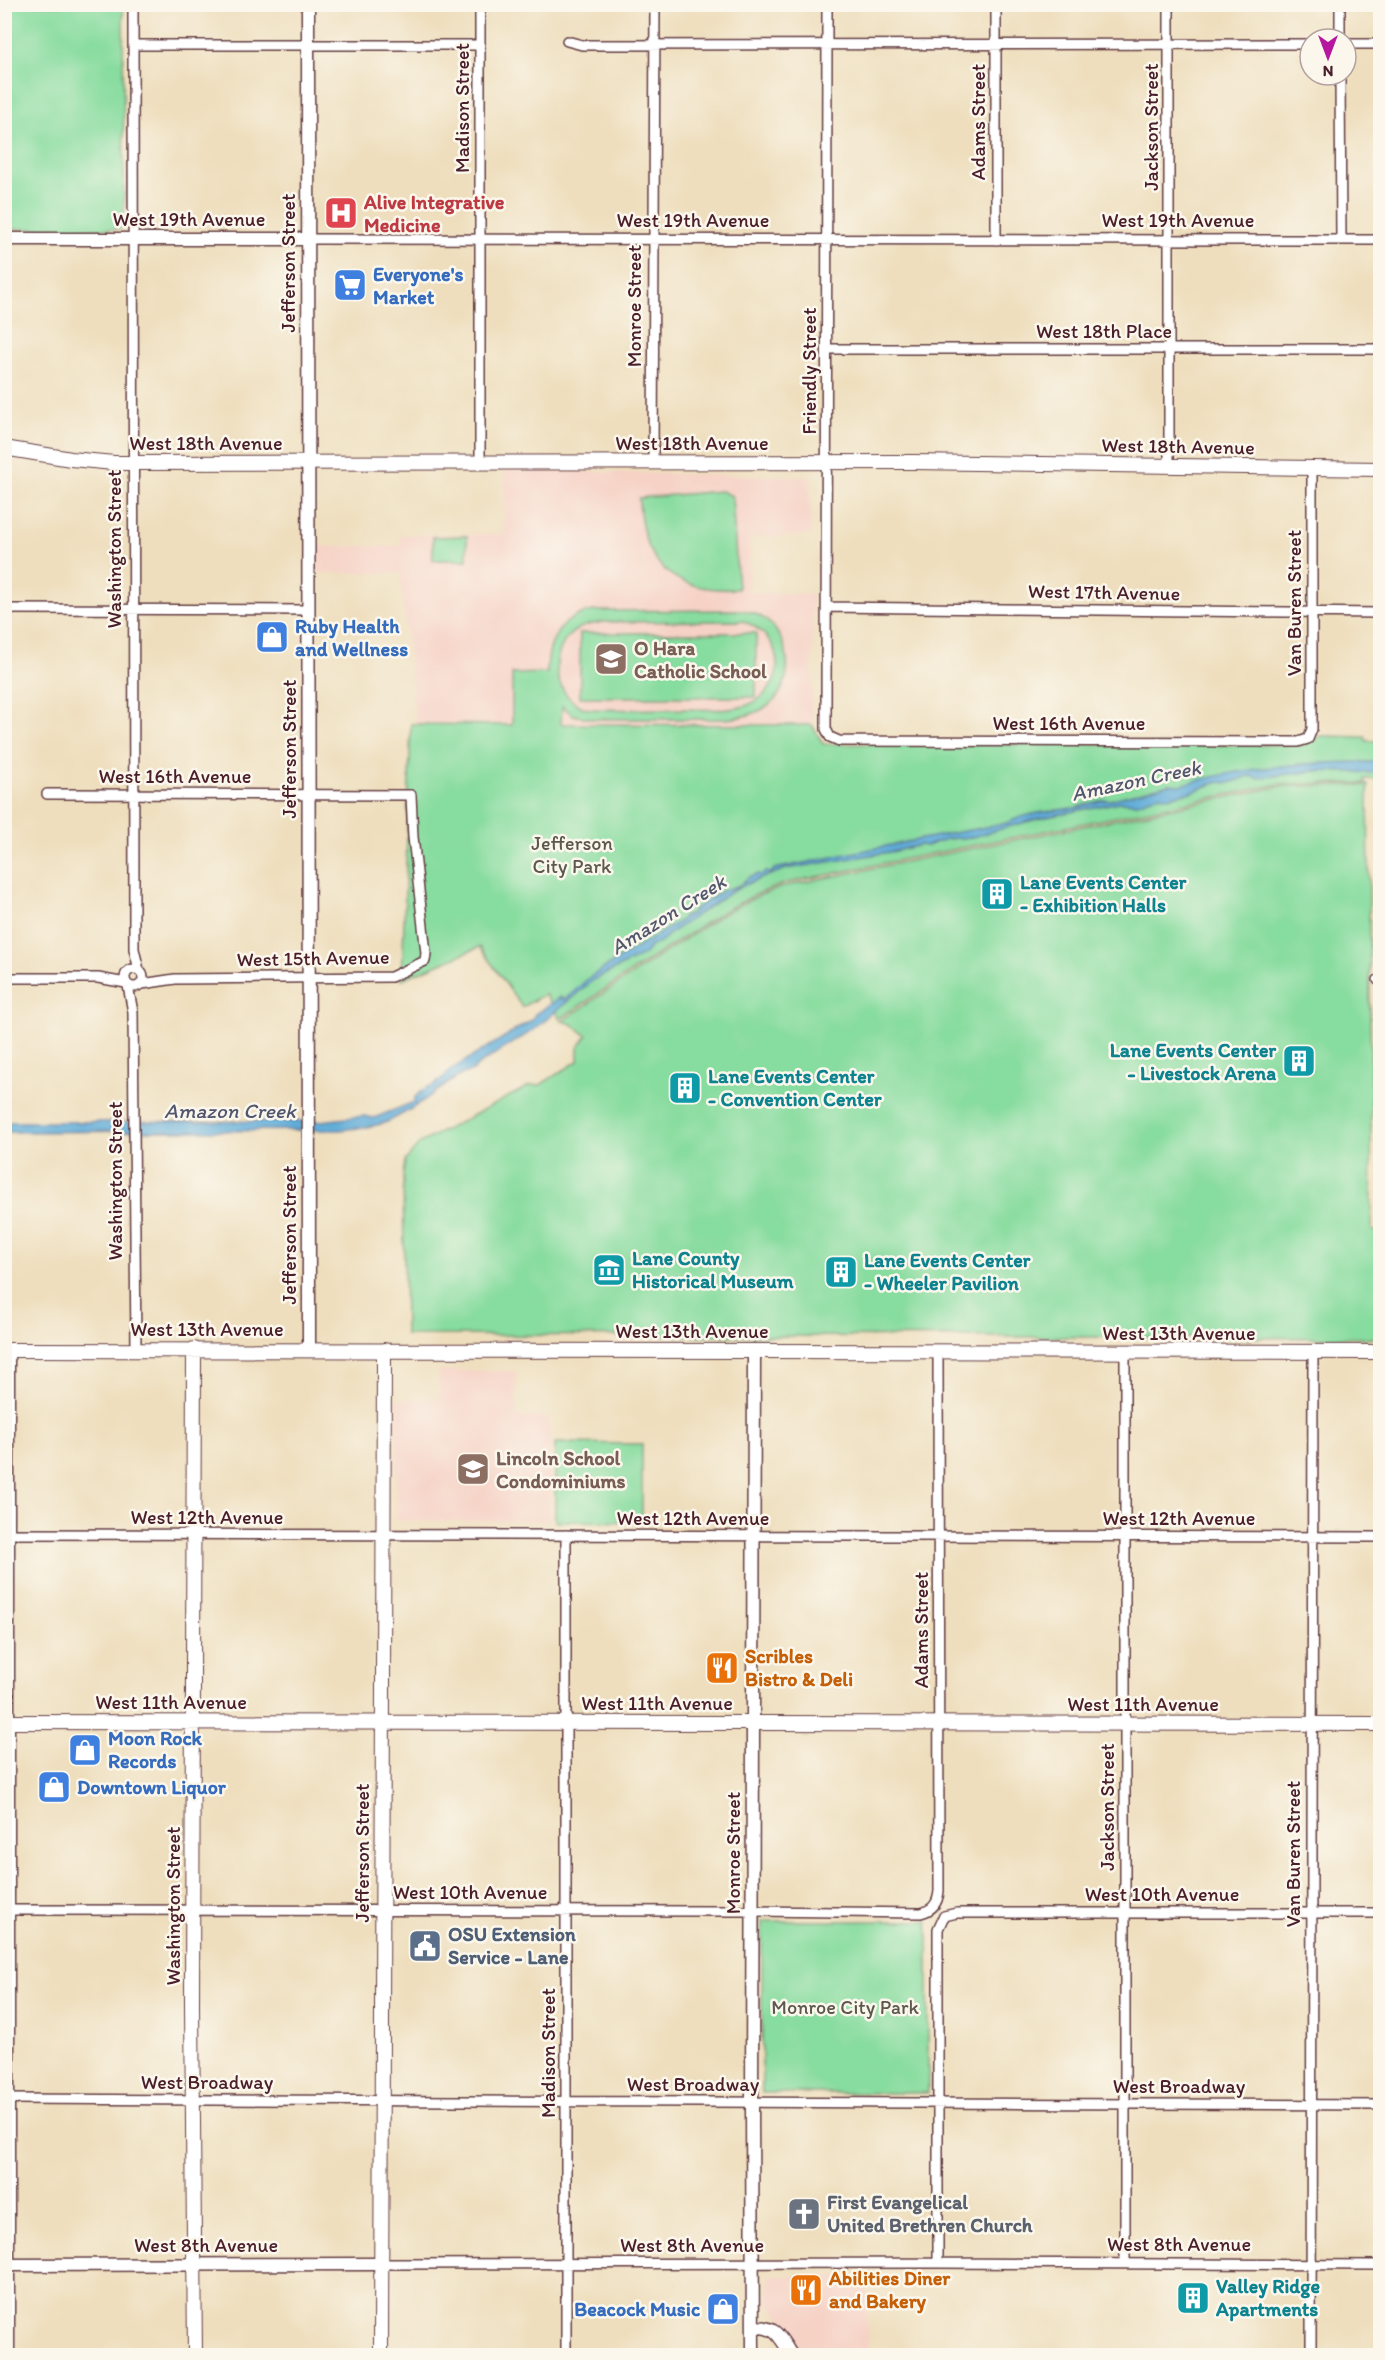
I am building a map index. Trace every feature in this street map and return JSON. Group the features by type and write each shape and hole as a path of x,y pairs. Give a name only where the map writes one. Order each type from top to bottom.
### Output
{"main road":[{"name":"West 18th Avenue","path":"4,447 71,459 134,463 826,462 1380,469"},
{"name":"Washington Street","path":"194,1349 192,1910 195,2355"},
{"name":"West 13th Avenue","path":"6,1350 1380,1352"},
{"name":"Jefferson Street","path":"381,2355 381,1722 384,1350"},
{"name":"West 11th Avenue","path":"7,1722 1380,1724"}],"street":[{"name":"Washington Street","path":"133,4 134,949 127,978 133,1012 136,1349"},
{"name":"Jefferson Street","path":"308,4 309,1349"},
{"name":"Madison Street","path":"480,4 480,463"},
{"name":"Monroe Street","path":"653,463 655,4"},
{"name":"Friendly Street","path":"827,4 826,729 830,737"},
{"name":"Adams Street","path":"996,4 996,240"},
{"name":"Jackson Street","path":"1169,4 1169,466"},
{"path":"1340,4 1340,27"},
{"path":"567,41 582,45 1298,44"},
{"path":"1358,44 1380,44"},
{"path":"133,45 480,45"},
{"path":"1340,87 1341,240"},
{"name":"West 19th Avenue","path":"4,239 1380,240"},
{"name":"West 18th Place","path":"827,349 1380,349"},
{"name":"Van Buren Street","path":"1308,739 1312,729 1312,468"},
{"name":"West 17th Avenue","path":"827,607 1380,613"},
{"path":"4,609 308,610"},
{"name":"West 16th Avenue","path":"830,737 839,741 1298,742 1308,739"},
{"name":"West 16th Avenue","path":"47,794 411,795"},
{"name":"West 15th Avenue","path":"140,985 176,979 391,977 425,961 411,795"},
{"name":"Washington Street","path":"134,949 140,972"},
{"path":"133,969 140,972 143,978 140,985 132,988 127,978 133,969"},
{"name":"West 15th Avenue","path":"140,972 176,979"},
{"path":"4,978 127,978"},
{"name":"Washington Street","path":"133,1012 140,985"},
{"path":"6,1350 8,2355"},
{"name":"Monroe Street","path":"753,2355 754,1350"},
{"name":"Adams Street","path":"933,1907 939,1891 939,1352"},
{"name":"Jackson Street","path":"1125,1352 1125,2263"},
{"name":"Van Buren Street","path":"1311,2355 1312,1353"},
{"name":"West 12th Avenue","path":"7,1534 1380,1537"},
{"name":"Madison Street","path":"566,1535 566,2355"},
{"name":"West 10th Avenue","path":"7,1910 921,1913 933,1907"},
{"name":"West 10th Avenue","path":"938,2103 938,1929 944,1916 957,1912 1380,1913"},
{"name":"West Broadway","path":"7,2099 1380,2105"},
{"path":"938,2103 939,2263"},
{"name":"West 8th Avenue","path":"7,2265 939,2263 1380,2265"},
{"path":"753,2326 772,2329 792,2355"}],"shaded area":[{"name":"O Hara Catholic School","path":"504,470 810,477 811,535 750,538 748,593 813,594 812,725 416,723 400,573 316,573 316,546 400,546 400,535 504,534"},
{"name":"Lincoln School Condominiums","path":"439,1371 516,1371 516,1417 550,1417 550,1521 396,1521 396,1400 439,1399"},
{"path":"769,2276 867,2276 868,2355 808,2355 768,2301"}],"green space":[{"path":"4,5 123,5 124,226 119,229 5,229"},
{"path":"721,491 732,496 738,589 695,586 665,570 654,557 646,541 641,521 639,498"},
{"path":"467,536 467,560 433,560 433,537"},
{"name":"Jefferson City Park","path":"738,610 756,614 770,624 780,637 786,653 787,670 783,686 774,700 759,711 740,717 593,719 573,715 562,706 561,724 812,725 823,744 1302,745 1321,736 1365,737 1366,741 1380,741 1380,779 1365,779 1365,783 1280,784 786,883 757,894 722,912 560,1019 545,994 522,1007 480,947 402,979 411,724 512,725 512,674 547,673 550,650 558,632 573,618 595,611","holes":["743,621 760,630 772,645 776,656 777,671 767,691 756,701 743,707 589,709 568,697 558,677 559,653 564,643 572,633 587,625 604,622"]},
{"path":"580,633 756,633 756,697 580,697"},
{"path":"1368,785 1372,1231 1380,1231 1380,1338 405,1335 403,1175 405,1161 420,1143 529,1086 540,1085 578,1061 578,1048 587,1036 572,1024 562,1021 723,914 758,896 785,886 1282,786"},
{"path":"555,1443 642,1444 642,1522 555,1521"},
{"name":"Monroe City Park","path":"762,1921 928,1921 928,2093 762,2093"}],"water":[{"path":"1330,762 1380,762 1380,773 1315,771 1258,778 1249,776 1230,783 1217,782 1192,792 1167,797 1159,795 1138,803 1119,802 1037,819 973,837 947,839 926,846 920,845 786,869 728,894 669,934 660,943 651,946 645,954 592,981 534,1030 478,1065 473,1071 453,1080 407,1112 381,1124 340,1130 5,1132 4,1122 320,1121 364,1116 374,1118 414,1102 415,1097 427,1087 433,1086 455,1067 532,1020 535,1014 561,997 564,1000 590,977 683,917 693,913 693,910 722,891 740,885 749,877 762,875 766,871 770,874 774,869 999,825 1025,816 1078,807 1169,784 1180,785 1229,773"}],"place":[{"name":"Alive Integrative Medicine","path":"341,213"},
{"name":"Everyone's Market","path":"350,285"},
{"name":"Ruby Health and Wellness","path":"272,637"},
{"name":"O Hara Catholic School","path":"611,659"},
{"name":"Lane Events Center - Exhibition Halls","path":"997,894"},
{"name":"Lane Events Center - Livestock Arena","path":"1299,1061"},
{"name":"Lane Events Center - Convention Center","path":"685,1088"},
{"name":"Lane County Historical Museum","path":"609,1270"},
{"name":"Lane Events Center - Wheeler Pavilion","path":"841,1272"},
{"name":"Lincoln School Condominiums","path":"473,1469"},
{"name":"Scribles Bistro & Deli","path":"722,1668"},
{"name":"Moon Rock Records","path":"85,1750"},
{"name":"Downtown Liquor","path":"54,1787"},
{"name":"OSU Extension Service - Lane","path":"425,1946"},
{"name":"First Evangelical United Brethren Church","path":"804,2214"},
{"name":"Abilities Diner and Bakery","path":"806,2290"},
{"name":"Valley Ridge Apartments","path":"1193,2298"},
{"name":"Beacock Music","path":"723,2309"}],"water label":[{"name":"Amazon Creek","path":"1136,780"},
{"name":"Amazon Creek","path":"668,914"},
{"name":"Amazon Creek","path":"230,1110"}]}
